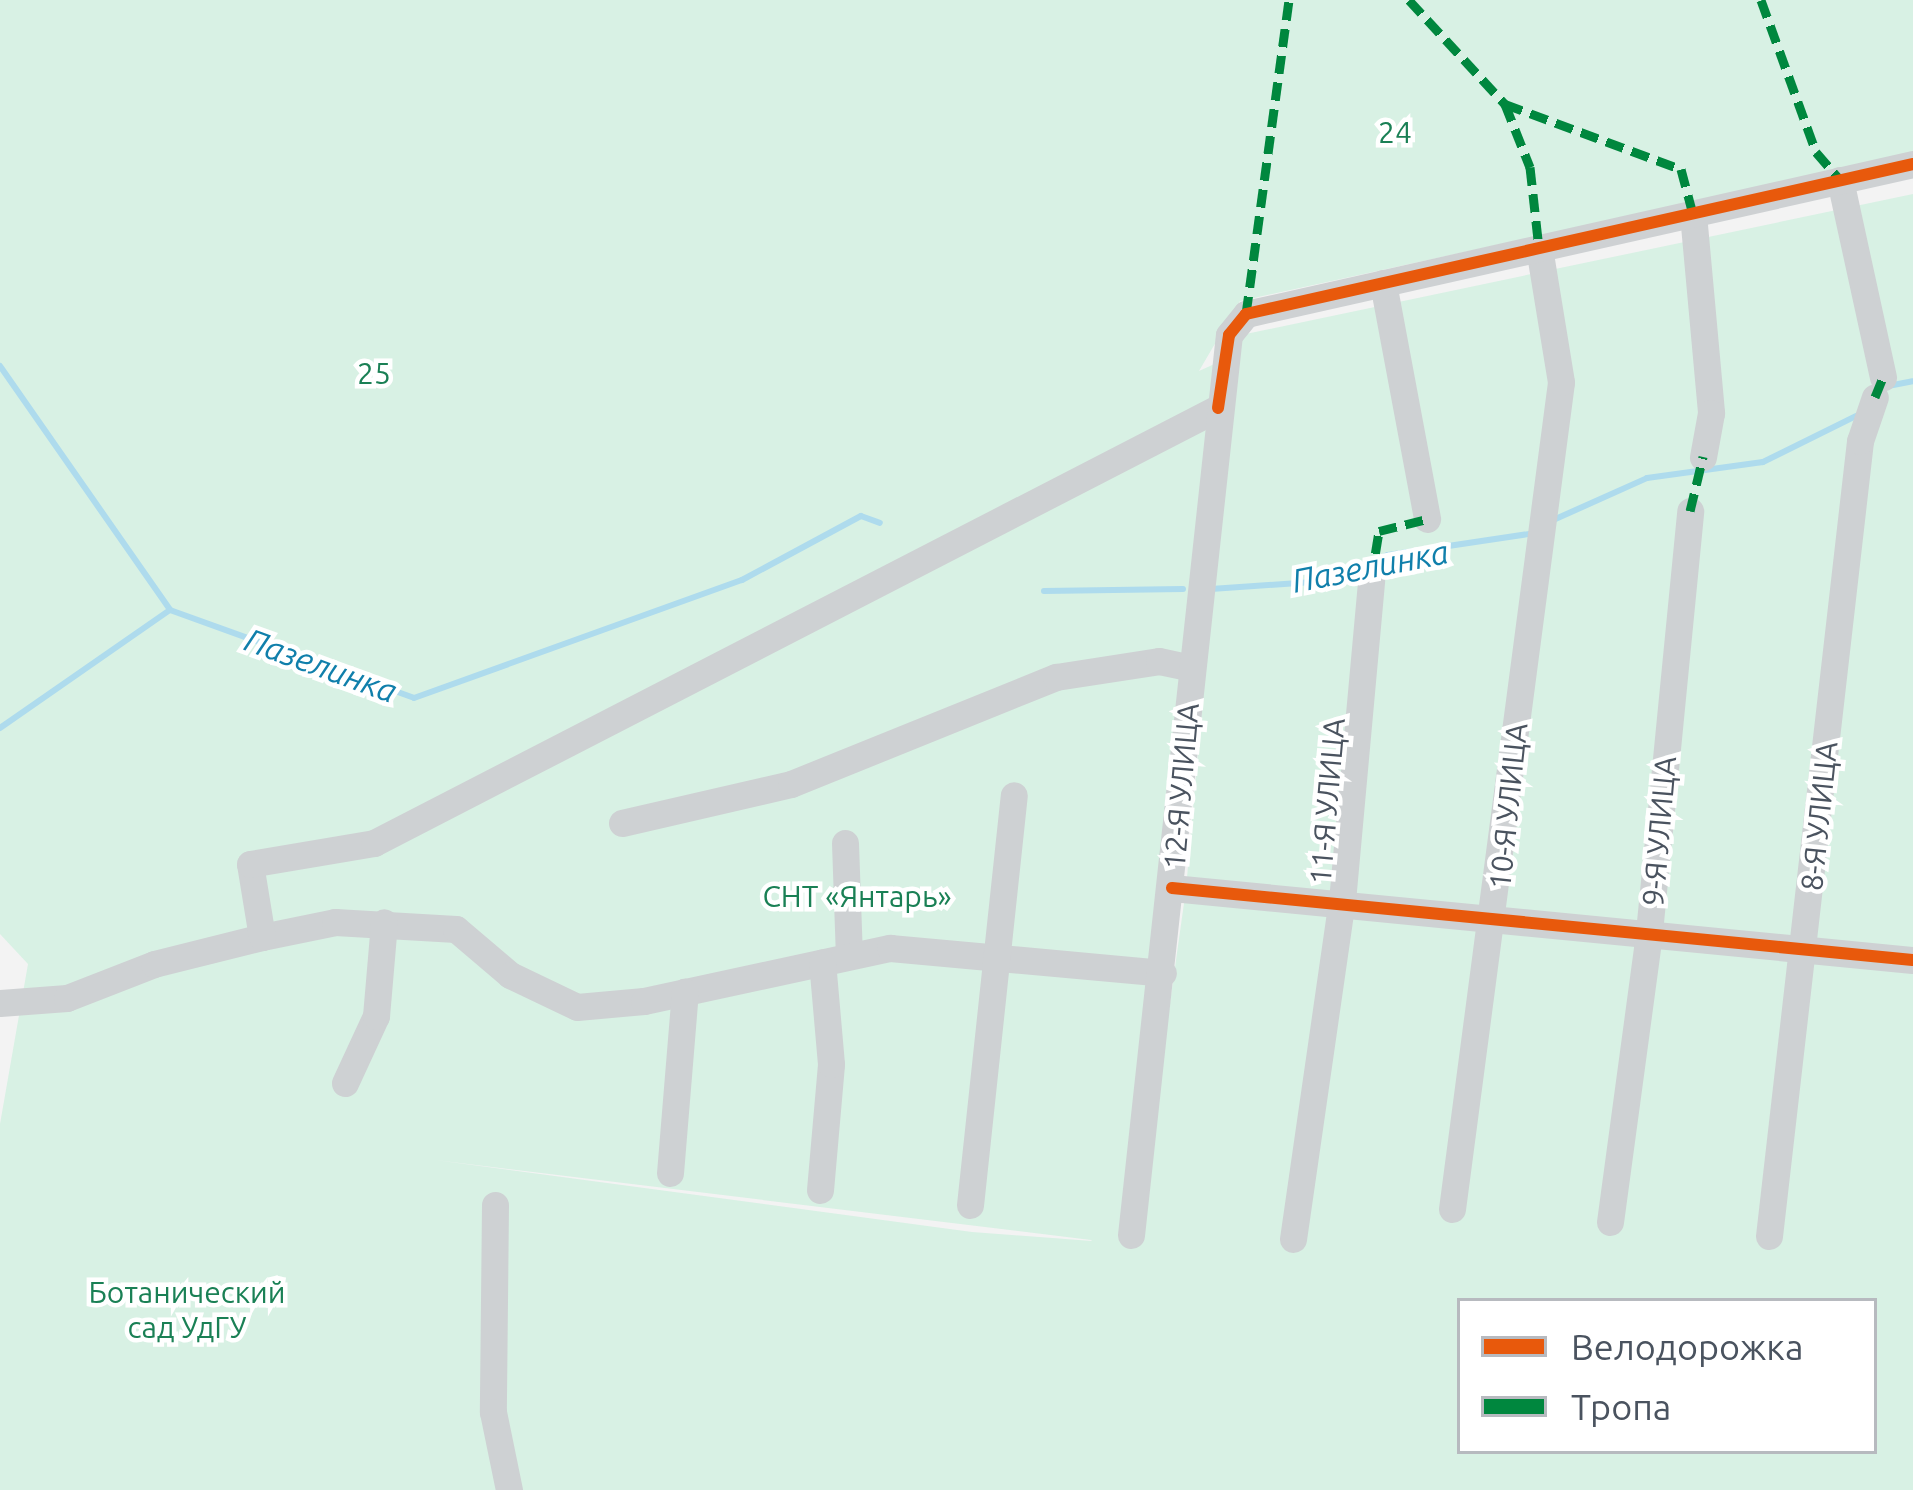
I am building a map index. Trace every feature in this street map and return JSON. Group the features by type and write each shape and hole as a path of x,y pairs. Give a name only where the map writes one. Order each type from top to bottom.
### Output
{"street":[{"name":"12-Я УЛИЦА","path":"1131,1234 1163,974 1228,335 1246,314 1913,164"},
{"name":"8-Я УЛИЦА","path":"1769,1236 1860,441 1879,387 1840,180"},
{"path":"1693,214 1711,413 1703,457"},
{"name":"10-Я УЛИЦА","path":"1452,1209 1496,916 1539,530 1561,382 1539,248"},
{"path":"1383,283 1427,519"},
{"path":"262,937 250,864 374,843 1218,408"},
{"name":"9-Я УЛИЦА","path":"1610,1222 1649,932 1690,511"},
{"name":"11-Я УЛИЦА","path":"1293,1239 1342,901 1371,580"},
{"path":"622,823 791,784 1056,677 1160,661 1191,668"},
{"path":"970,1205 1014,795"},
{"path":"820,1190 845,843"},
{"path":"1172,888 1913,960"},
{"path":"0,1003 67,998 154,964 335,922 456,928 510,975 578,1007 685,992 890,948 1163,974"},
{"path":"345,1083 376,1016 383,922"},
{"path":"670,1173 685,992"},
{"path":"495,1205 493,1412 509,1490"}],"green space":[{"path":"0,0 1913,0 1913,154 1240,301 1199,371 1232,356 1241,335 1913,194 1913,1490 0,1490 0,1124 28,964 0,934","holes":["1225,443 1186,889 1144,1187","435,1160 1092,1241 972,1232"]}],"waterway":[{"name":"Пазелинка","path":"0,366 170,610 414,698 742,580 861,516 880,523"},
{"name":"Пазелинка","path":"1888,386 1913,381"},
{"name":"Пазелинка","path":"1551,521 1647,478 1763,462 1856,416"},
{"name":"Пазелинка","path":"1211,589 1327,581 1388,555 1529,534"},
{"name":"Пазелинка","path":"1044,591 1183,589"},
{"path":"0,728 170,610"}],"marked path":[{"path":"1246,314 1289,0"},
{"path":"1409,0 1505,104 1681,169 1693,214"},
{"path":"1761,0 1816,152 1840,180"},
{"path":"1505,104 1530,167 1539,248"},
{"path":"1875,397 1883,377"},
{"path":"1690,511 1703,457"},
{"path":"1371,580 1379,531 1427,519"}],"cycle path":[{"path":"1218,408 1229,335 1246,314 1913,164"},
{"path":"1172,888 1913,960"}],"park label":[{"name":"24","path":"1395,132"},
{"name":"25","path":"374,373"},
{"name":"СНТ «Янтарь»","path":"857,896"},
{"name":"Ботанический сад УдГУ","path":"187,1309"}]}
